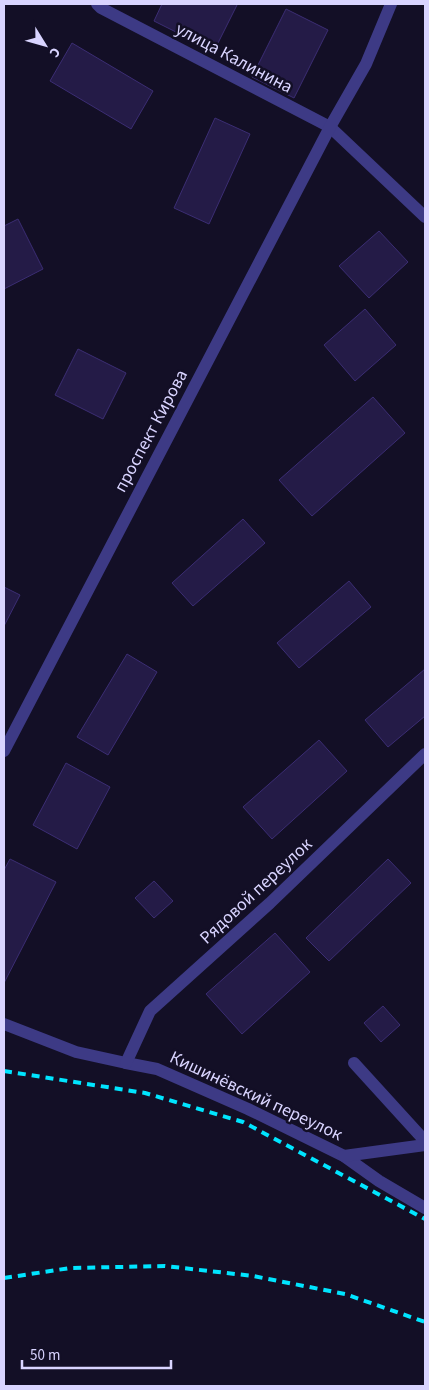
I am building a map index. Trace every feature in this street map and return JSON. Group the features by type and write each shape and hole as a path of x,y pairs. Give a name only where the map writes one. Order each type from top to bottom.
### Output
{"street":[{"name":"улица Калинина","path":"98,4 102,8 330,127 425,217"},
{"name":"проспект Кирова","path":"4,751 330,127 366,64 391,4"},
{"name":"Рядовой переулок","path":"126,1063 150,1012 270,903 425,754"},
{"name":"Кишинёвский переулок","path":"4,1024 76,1052 157,1068 248,1109 344,1156 379,1181 425,1208"},
{"path":"354,1063 425,1141"},
{"path":"344,1156 425,1145"}],"building":[{"path":"162,4 237,5 214,51 154,21"},
{"path":"286,9 328,30 294,98 252,77"},
{"path":"72,43 153,91 131,129 50,81"},
{"path":"215,118 250,134 209,224 174,208"},
{"path":"18,219 43,269 4,289 4,226"},
{"path":"379,231 408,262 369,298 339,266"},
{"path":"365,309 396,345 355,381 324,345"},
{"path":"78,349 126,373 103,419 55,395"},
{"path":"373,397 405,433 312,516 279,480"},
{"path":"243,519 265,543 193,606 172,583"},
{"path":"349,581 371,607 299,668 277,643"},
{"path":"4,587 20,595 4,626"},
{"path":"127,654 157,672 108,755 77,737"},
{"path":"425,669 425,716 388,747 365,720"},
{"path":"319,740 347,771 272,839 243,807"},
{"path":"66,763 110,787 77,849 33,825"},
{"path":"10,859 56,882 4,983 4,870"},
{"path":"388,859 411,883 329,961 306,938"},
{"path":"154,881 173,901 154,918 135,898"},
{"path":"275,933 310,972 242,1034 206,994"},
{"path":"383,1006 400,1025 381,1042 364,1023"}],"railway":[{"path":"4,1071 145,1093 243,1122 425,1219"},
{"path":"4,1278 70,1268 165,1266 253,1276 345,1294 425,1322"}]}
